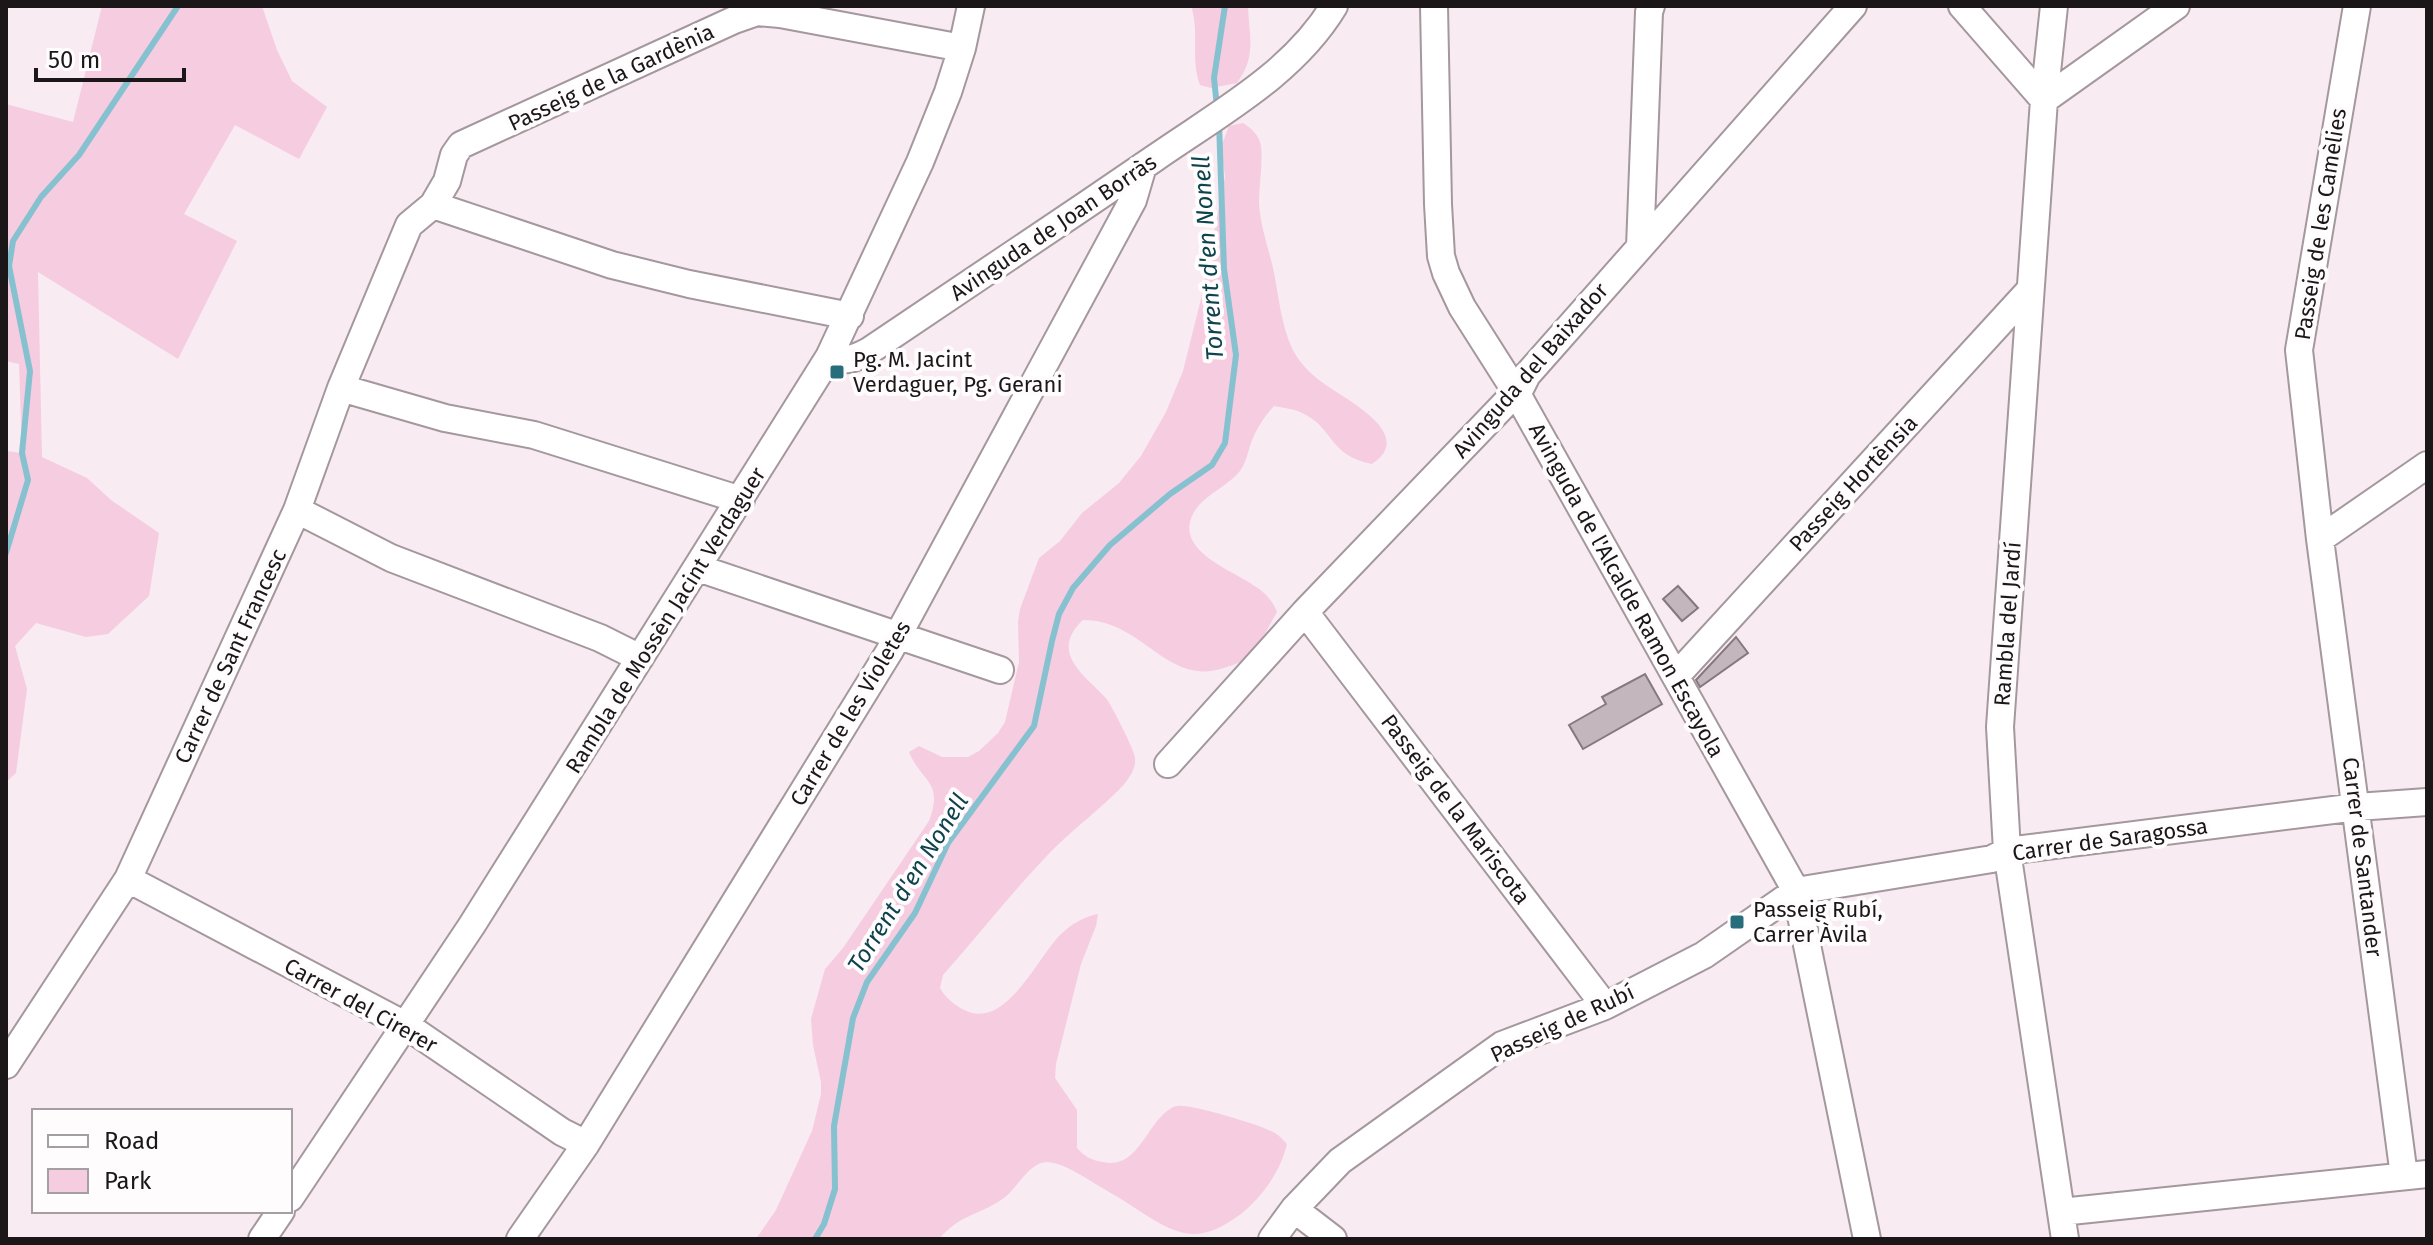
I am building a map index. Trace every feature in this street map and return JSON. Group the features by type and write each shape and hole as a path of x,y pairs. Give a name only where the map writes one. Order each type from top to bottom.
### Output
{"street":[{"name":"Rambla de Mossèn Jacint Verdaguer","path":"292,1195 407,1026 829,357 920,162 948,92 971,6"},
{"name":"Avinguda de Joan Borràs","path":"829,357 843,361 855,359 869,351 1143,166 1286,65 1323,25 1334,6"},
{"name":"Avinguda de l'Alcalde Ramon Escayola","path":"1434,6 1441,256 1446,273 1462,307 1516,392 1796,891 1867,1239"},
{"path":"1640,247 1651,6"},
{"name":"Avinguda del Baixador","path":"1168,764 1305,612 1516,392 1573,322 1853,6"},
{"path":"1962,6 2044,100 2176,6"},
{"name":"Rambla del Jardí","path":"2054,6 2044,100 2000,727 2007,851 2065,1239"},
{"name":"Passeig de les Camèlies","path":"2320,539 2299,350 2357,6"},
{"name":"Passeig de la Gardènia","path":"433,205 447,181 454,155 461,145 731,13 780,14 962,48"},
{"name":"Carrer de les Violetes","path":"520,1239 586,1144 899,634 1133,200 1143,166"},
{"path":"433,205 612,265 689,284 850,316"},
{"name":"Carrer de Sant Francesc","path":"6,1065 128,879 297,510 341,388 409,225 433,205"},
{"name":"Passeig Hortènsia","path":"1676,676 2030,290"},
{"path":"341,388 445,418 534,435 741,500"},
{"path":"2320,539 2427,465"},
{"path":"297,510 391,558 600,638 640,658"},
{"name":"Carrer de Santander","path":"2320,539 2357,807 2416,1175"},
{"path":"698,568 1000,670"},
{"name":"Passeig de la Mariscota","path":"1305,612 1605,1006"},
{"name":"Carrer de Saragossa","path":"1796,891 1992,859 2007,851 2357,807 2423,806"},
{"name":"Carrer del Cirerer","path":"128,879 407,1026 562,1132 586,1144"},
{"name":"Passeig de Rubí","path":"1272,1239 1294,1209 1340,1161 1502,1045 1605,1006 1704,955 1796,891"},
{"path":"2061,1212 2416,1175"},
{"path":"1294,1209 1333,1239"},
{"path":"262,1239 280,1213"}],"green space":[{"path":"102,6 262,6 277,50 292,81 327,107 299,159 235,125 184,214 237,241 178,359 38,272 42,457 87,478 111,500 159,533 149,596 108,634 86,637 36,623 15,646 27,689 16,773 6,782 6,451 22,453 19,364 6,361 6,104 73,122"},
{"path":"1191,6 1248,6 1250,55 1237,83 1211,88 1200,85"},
{"path":"1243,123 1255,133 1261,146 1260,211 1283,322 1294,352 1312,374 1357,406 1381,428 1386,440 1384,452 1372,464 1358,460 1347,455 1306,415 1274,406 1255,433 1240,471 1194,512 1189,525 1197,548 1261,590 1277,612 1259,645 1242,661 1204,671 1186,669 1123,630 1104,623 1083,620 1073,632 1069,652 1073,662 1113,709 1134,754 1133,771 1121,788 1058,845 1017,888 943,975 940,988 962,1009 978,1014 992,1011 1018,990 1061,934 1078,921 1098,914 1081,964 1056,1064 1055,1078 1077,1110 1077,1148 1099,1161 1114,1163 1124,1160 1140,1146 1167,1111 1175,1106 1185,1106 1275,1133 1287,1144 1280,1164 1263,1191 1241,1214 1226,1224 1201,1233 1189,1234 1165,1226 1072,1170 1046,1162 1034,1166 1005,1197 955,1224 939,1239 756,1239 776,1210 812,1131 821,1082 811,1019 825,969 843,948 929,821 933,790 909,752 919,746 942,757 968,757 979,751 1005,722 1019,662 1020,609 1039,558 1060,541 1082,513 1119,483 1141,456 1166,412 1183,371 1201,299 1225,176 1221,147 1229,126"}],"building":[{"path":"1678,586 1698,608 1682,621 1663,599"},
{"path":"1736,637 1748,653 1700,687 1696,680"},
{"path":"1645,674 1662,704 1583,749 1569,725 1606,704 1602,697"}],"waterway":[{"path":"6,553 28,480 22,453 30,371 9,266 13,241 41,197 79,155 178,6"},
{"name":"Torrent d'en Nonell","path":"1217,107 1214,78 1225,6"},
{"name":"Torrent d'en Nonell","path":"815,1239 824,1224 835,1189 834,1126 853,1018 867,982 915,913 948,843 1034,726 1059,614 1073,588 1110,545 1170,494 1212,465 1225,443 1236,355 1224,269 1219,122"}],"place":[{"name":"Pg. M. Jacint Verdaguer, Pg. Gerani","path":"837,372"},
{"name":"Passeig Rubí, Carrer Àvila","path":"1737,922"}]}
